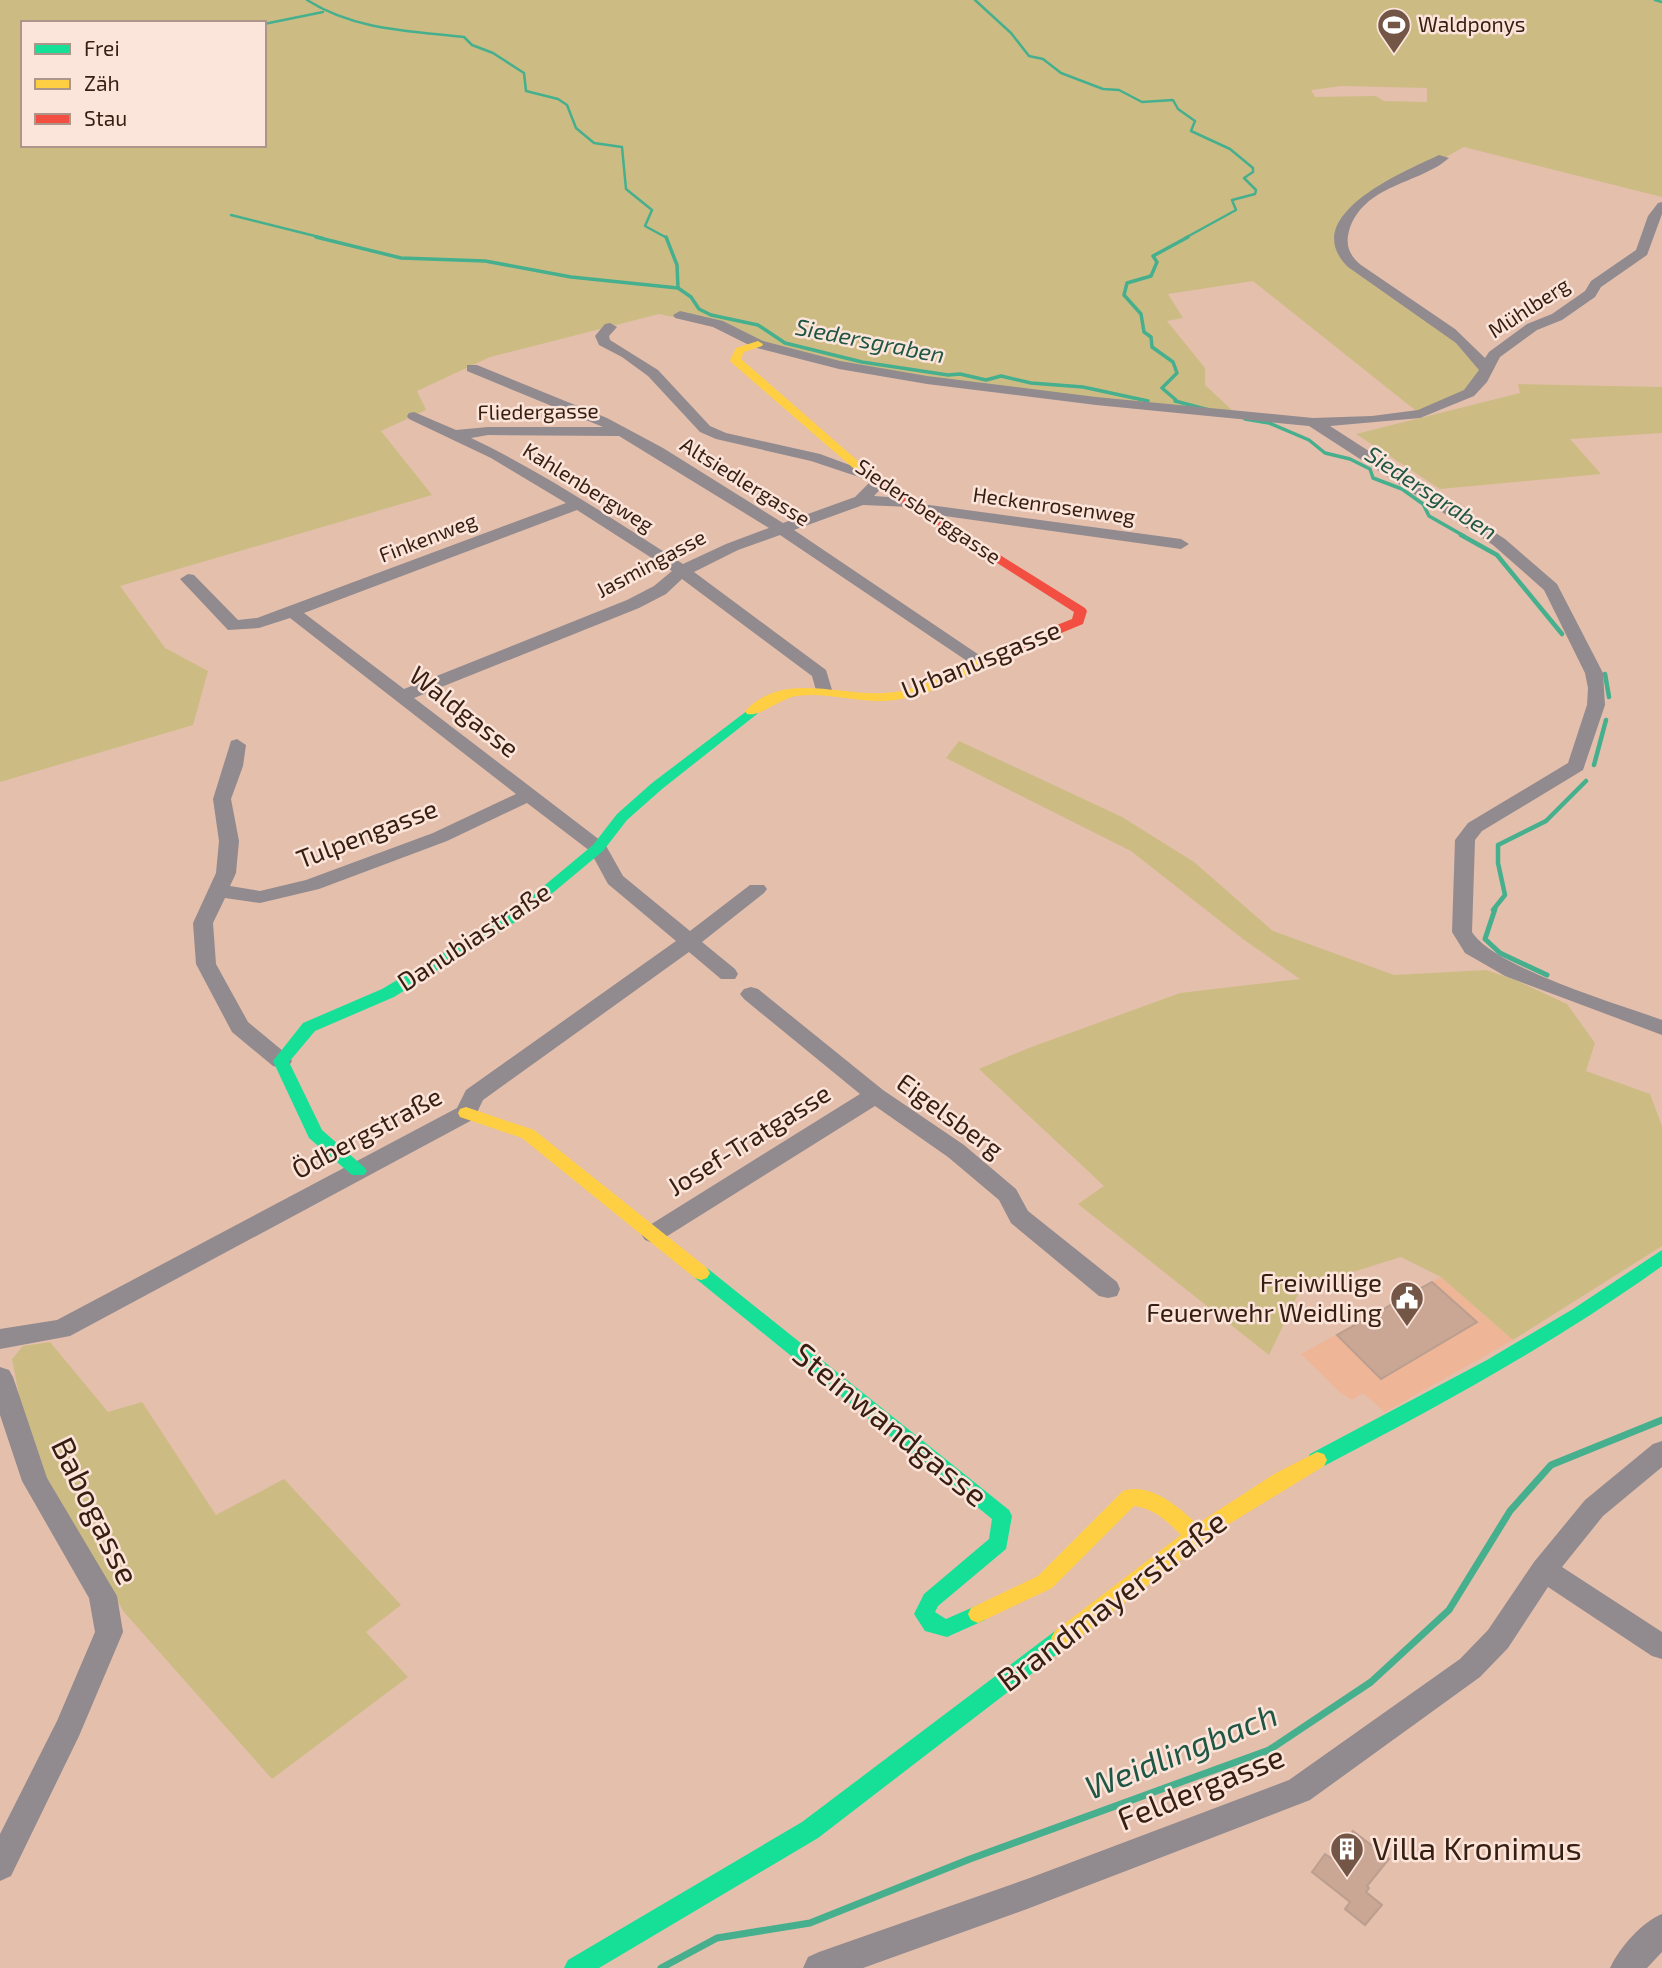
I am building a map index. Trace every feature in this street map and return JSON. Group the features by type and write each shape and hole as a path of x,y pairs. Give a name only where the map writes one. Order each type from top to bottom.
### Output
{"street":[{"path":"1443,158 1368,198 1349,217 1342,233 1342,251 1346,259 1362,271 1441,324 1479,358 1485,369"},
{"name":"Mühlberg","path":"1313,422 1372,420 1420,414 1469,393 1480,382 1494,355 1512,340 1532,327 1557,317 1590,294 1596,284 1642,252 1654,216 1662,206"},
{"path":"680,315 718,324 758,344 839,365 927,380 1096,401 1313,422 1499,542 1551,588 1594,673 1596,705 1576,766 1475,827 1465,840 1462,932 1472,948 1500,965 1662,1028"},
{"path":"610,327 602,337 604,342 627,354 653,373 705,429 721,436 815,457 874,480"},
{"name":"Siedersberggasse","path":"758,344 740,351 735,359 874,480 1081,611 1079,621"},
{"name":"Altsiedlergasse","path":"472,368 602,421 658,451 782,529 979,661"},
{"name":"Kahlenbergweg","path":"414,416 456,435 578,504 682,570 820,674 823,690"},
{"name":"Fliedergasse","path":"456,435 488,431 621,432"},
{"name":"Jasmingasse","path":"403,696 633,604 660,590 682,570 732,547 861,500 874,480"},
{"name":"Heckenrosenweg","path":"861,500 916,505 1181,544"},
{"name":"Finkenweg","path":"292,612 578,504"},
{"path":"188,579 222,617 234,626 259,623 292,612"},
{"name":"Waldgasse","path":"292,612 598,848 615,880 689,942"},
{"name":"Urbanusgasse","path":"882,699 904,694 1079,621"},
{"name":"Danubiastraße","path":"281,1061 309,1027 388,993 520,913 598,848 622,817 701,748 758,706 775,697 823,690 882,699"},
{"path":"237,745 234,766 222,799 229,841 226,873 203,923 205,964 240,1027 281,1061 314,1134 358,1171"},
{"name":"Tulpengasse","path":"219,891 260,897 313,885 440,837 528,795"},
{"name":"Ödbergstraße","path":"0,1339 61,1329 466,1114 474,1095 689,942 757,889"},
{"path":"689,942 728,974"},
{"name":"Eigelsberg","path":"751,994 874,1095 956,1151 1008,1195 1019,1217 1108,1289"},
{"name":"Josef-Tratgasse","path":"653,1234 874,1095"},
{"name":"Steinwandgasse","path":"466,1114 528,1134 1002,1516 999,1544 931,1600 924,1614 932,1624 947,1629 1045,1582 1130,1497 1147,1497 1157,1502 1196,1536"},
{"name":"Brandmayerstraße","path":"576,1968 810,1830 1196,1536 1272,1483 1312,1460 1461,1386 1614,1293 1662,1257"},
{"name":"Babogasse","path":"0,1377 35,1481 103,1596 109,1632 69,1727 0,1866"},
{"name":"Feldergasse","path":"819,1968 1027,1894 1299,1790 1470,1668 1498,1639 1544,1570 1594,1507 1662,1452"},
{"path":"1544,1570 1662,1647"},
{"path":"1626,1968 1662,1929"}],"shaded area":[{"path":"0,0 1662,0 1662,197 1464,147 1362,203 1343,233 1342,251 1479,357 1480,382 1420,414 1253,281 1168,294 1183,318 1167,321 1205,368 1205,385 1233,411 1053,395 842,365 762,343 717,326 659,314 490,357 417,391 426,410 381,431 432,495 120,586 165,648 208,671 193,725 0,782","holes":["1342,86 1427,88 1427,102 1384,101 1376,96 1315,97 1311,90"]},
{"path":"1518,384 1662,387 1662,433 1570,439 1601,474 1440,489 1356,434 1520,393"},
{"path":"959,741 1122,817 1194,862 1273,931 1394,975 1486,970 1513,979 1567,1004 1595,1043 1586,1071 1650,1094 1662,1126 1662,1246 1513,1340 1441,1277 1401,1257 1301,1288 1269,1355 1078,1204 1104,1186 979,1069 1180,993 1300,979 1243,939 1131,851 946,758"},
{"path":"1441,1277 1513,1340 1385,1412 1363,1393 1352,1400 1341,1393 1301,1354"},
{"path":"50,1342 108,1412 142,1402 216,1515 284,1479 401,1605 366,1632 408,1677 272,1779 124,1612 40,1470 21,1406 12,1359 23,1346"}],"building":[{"name":"Freiwillige Feuerwehr Weidling","path":"1432,1282 1477,1322 1381,1379 1337,1335"},
{"name":"Villa Kronimus","path":"1353,1831 1389,1859 1367,1886 1369,1888 1366,1892 1382,1905 1365,1925 1345,1909 1350,1902 1312,1872 1325,1854 1331,1858"}],"waterway":[{"name":"Siedersgraben","path":"307,0 344,18 383,28 464,37 472,45 493,53 524,73 526,91 558,99 567,105 576,128 594,143 622,147 626,189 652,210 645,226 666,238"},
{"path":"975,0 1011,33 1029,56 1043,59 1061,73 1103,89 1119,90 1142,102 1173,100 1178,109 1195,121 1191,131 1230,149 1253,168 1253,172 1244,178 1256,190 1255,194 1232,200 1236,210 1185,238"},
{"path":"1655,0 1662,2"},
{"path":"266,24 323,12"},
{"path":"231,215 323,238"},
{"path":"316,237 401,258 485,261 571,277 678,288"},
{"path":"1176,400 1162,388 1177,373 1173,362 1152,347 1151,337 1144,332 1141,314 1124,295 1127,283 1151,276 1157,262 1153,256 1188,237"},
{"name":"Siedersgraben","path":"666,238 677,265 678,288"},
{"name":"Siedersgraben","path":"678,288 691,297 699,309 711,315 758,325 785,343 862,362 948,375 960,374 986,380 1001,376 1031,383 1083,387 1148,401"},
{"name":"Siedersgraben","path":"1175,401 1209,410"},
{"name":"Siedersgraben","path":"1245,419 1269,423 1309,440 1325,453 1350,459 1370,469 1373,478 1402,489 1423,504 1429,516 1464,536"},
{"name":"Siedersgraben","path":"1461,535 1497,555 1562,634"},
{"name":"Siedersgraben","path":"1605,674 1609,697"},
{"name":"Siedersgraben","path":"1594,765 1606,720"},
{"name":"Siedersgraben","path":"1493,910 1505,895 1498,863 1498,845 1546,821 1586,781"},
{"name":"Siedersgraben","path":"1495,909 1485,939 1500,953 1547,975"},
{"name":"Weidlingbach","path":"661,1968 717,1938 810,1923 970,1859 1269,1750 1371,1682 1449,1610 1510,1511 1551,1465 1662,1420"}],"traffic: fast":[{"path":"358,1171 315,1134 281,1061 309,1027 388,993 520,913 598,848 622,817 657,786 752,711"},
{"path":"1317,1460 1494,1366 1580,1314 1662,1257"},
{"path":"701,1273 1002,1516 999,1543 931,1600 924,1614 932,1624 947,1628 978,1614"},
{"path":"576,1968 810,1830 1062,1638"}],"traffic: slow":[{"path":"758,344 740,350 735,360 871,478"},
{"path":"752,711 772,699 792,692 830,692 867,697 905,694 1020,645"},
{"path":"466,1113 528,1134 701,1273"},
{"path":"1062,1638 1217,1521 1249,1499 1317,1460"},
{"path":"978,1614 1045,1582 1130,1497 1158,1505 1196,1536"}],"traffic: jam":[{"path":"871,478 1081,611 1078,621 1020,645"}],"place":[{"name":"Waldponys","path":"1394,55"},
{"name":"Freiwillige Feuerwehr Weidling","path":"1407,1328"},
{"name":"Villa Kronimus","path":"1347,1879"}]}
